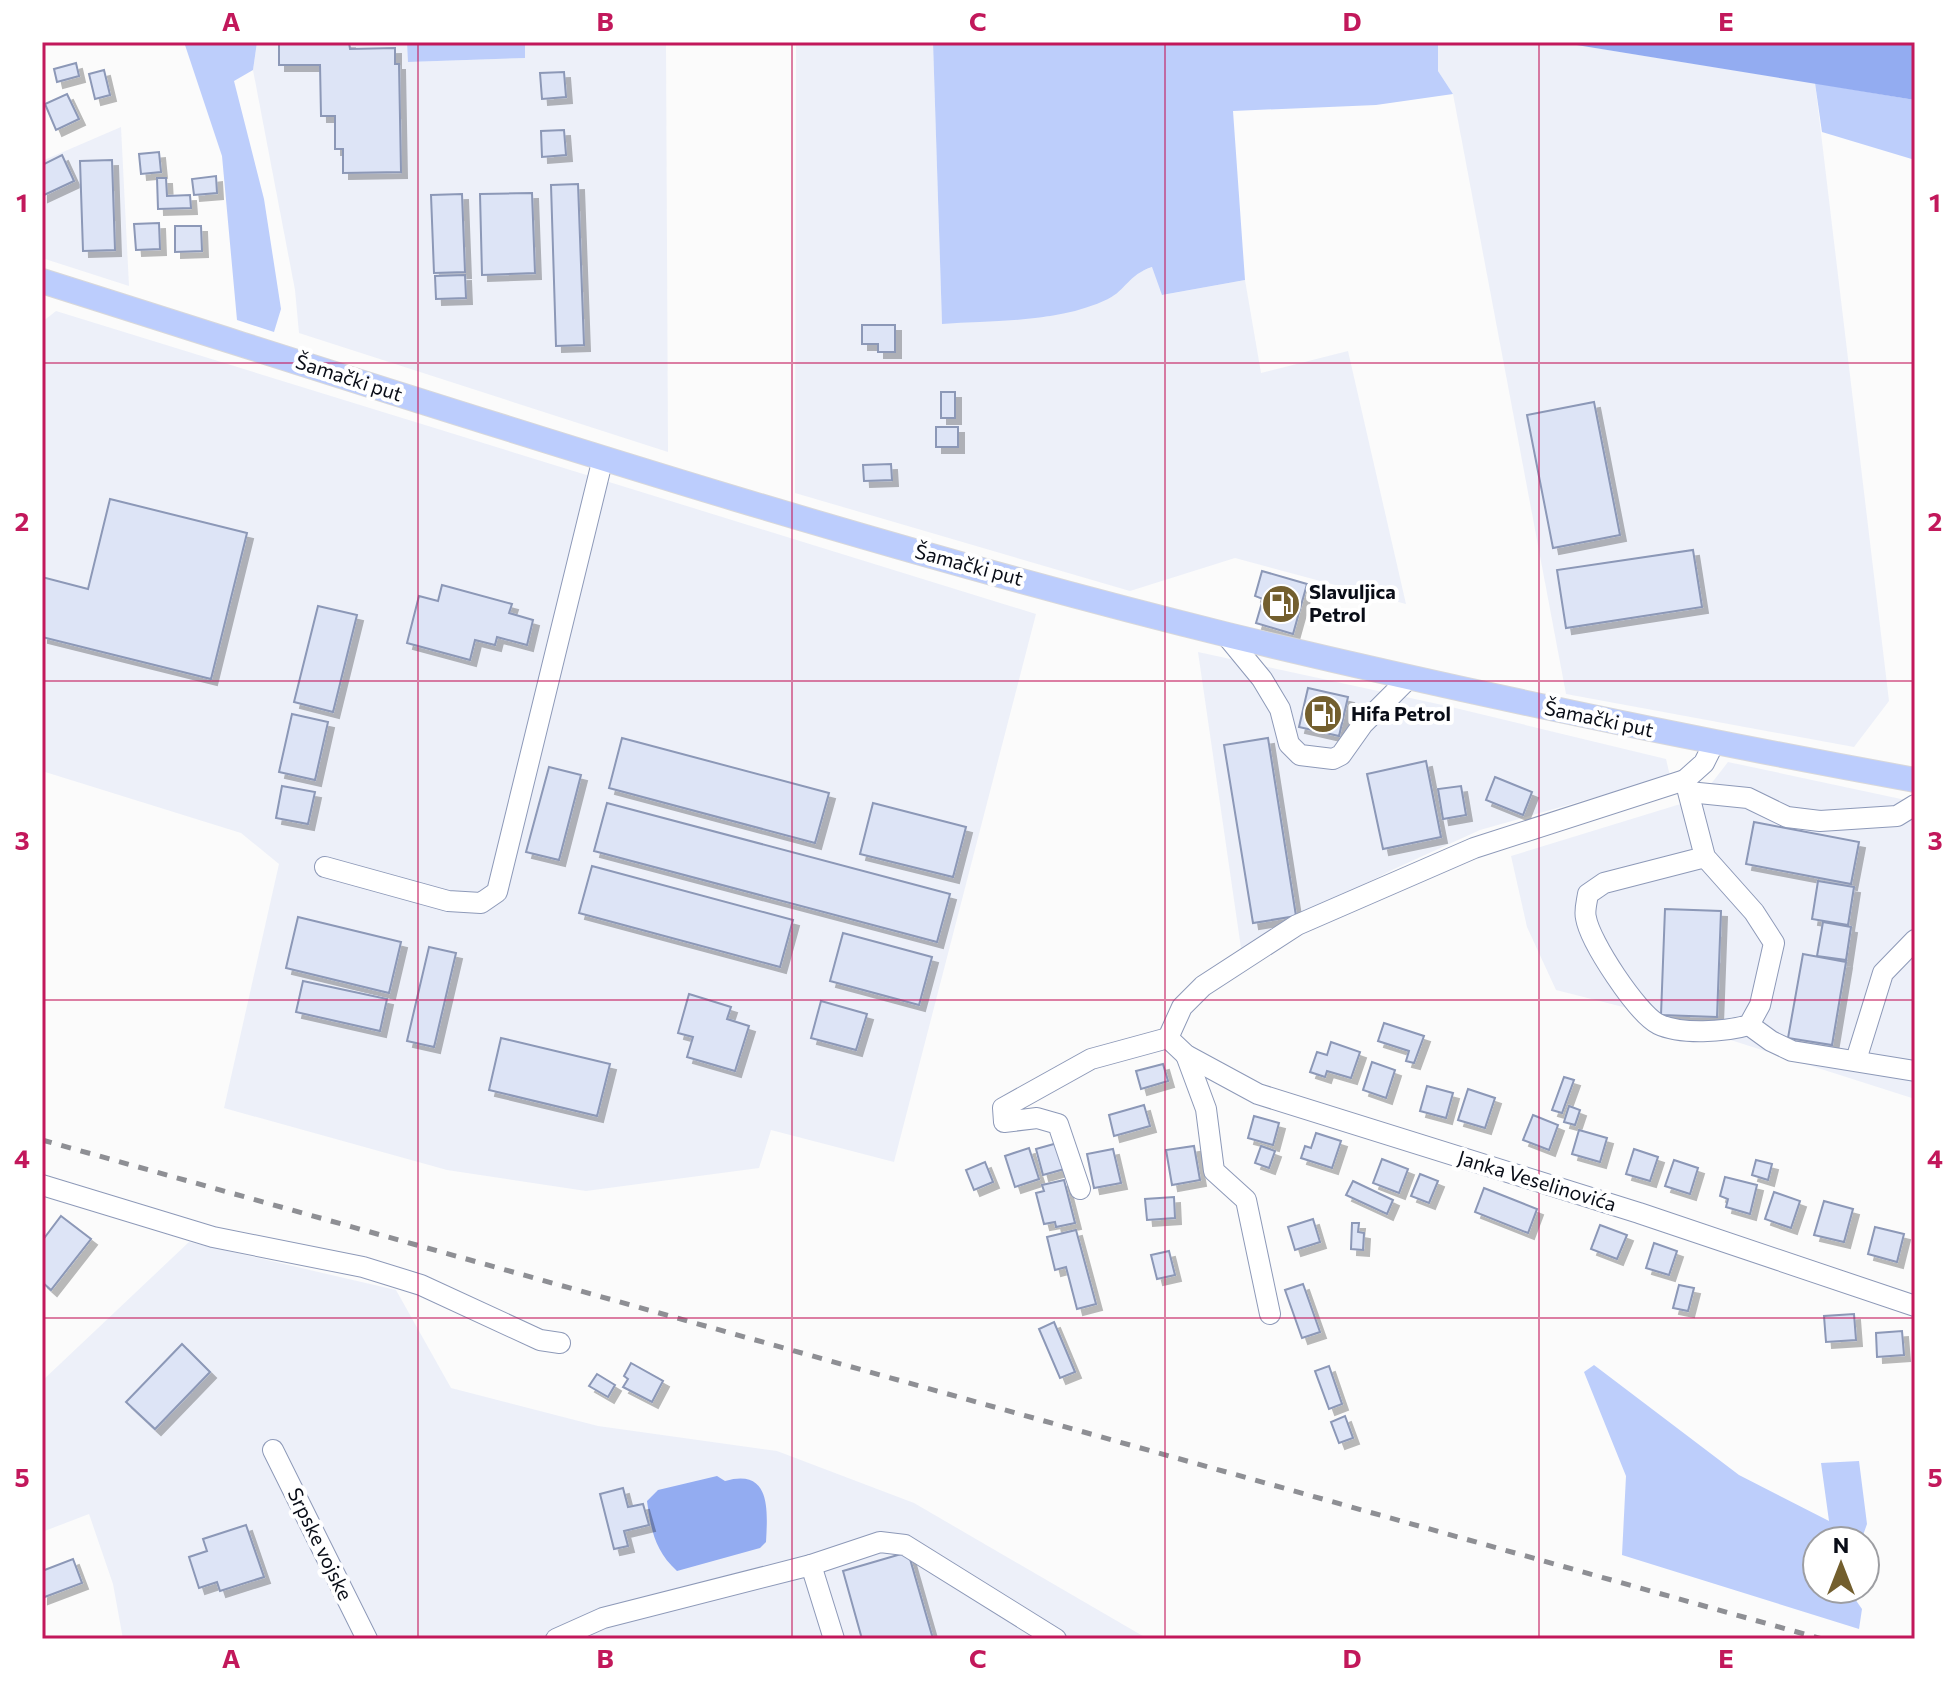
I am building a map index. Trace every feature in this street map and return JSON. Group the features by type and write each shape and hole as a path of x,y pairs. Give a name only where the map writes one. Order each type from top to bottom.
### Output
{"main road":[{"name":"Šamački put","path":"42,281 603,458 896,545 1225,634 1714,743 1915,780"}],"street":[{"path":"325,867 448,901 481,903 497,892 603,458"},
{"path":"1225,634 1262,679 1280,709 1289,744 1300,755 1333,759 1341,755 1363,724 1410,677"},
{"path":"1687,786 1714,743"},
{"path":"1687,786 1705,857 1754,912 1774,943 1760,1005 1749,1025 1723,1033 1659,1024 1642,1010 1594,942 1585,917 1588,894 1604,883 1705,857"},
{"path":"1080,1189 1058,1124 1037,1118 1004,1122 1003,1108 1091,1059 1168,1038 1182,1007 1203,986 1297,925 1474,848 1687,786 1748,798 1787,817 1820,821 1897,816 1915,806"},
{"path":"1856,1060 1883,973 1915,940"},
{"path":"1749,1025 1792,1051 1915,1071"},
{"name":"Janka Veselinovića","path":"1168,1038 1186,1055 1258,1094 1639,1213 1915,1306"},
{"path":"1186,1055 1206,1109 1214,1171 1246,1200 1270,1314"},
{"path":"42,1185 213,1237 392,1276 483,1311 540,1340 560,1343"},
{"name":"Srpske vojske","path":"273,1450 367,1639"},
{"path":"556,1639 603,1618 811,1565 880,1542 905,1545 1056,1639"},
{"path":"811,1565 834,1639"}],"shaded area":[{"path":"184,42 257,42 253,70 234,81 264,199 281,309 274,332 237,320 222,156"},
{"path":"257,42 407,42 409,62 524,58 525,42 666,42 668,452 299,333 295,290 253,70"},
{"path":"407,42 525,42 525,58 408,62"},
{"path":"796,42 933,42 942,323 1046,317 1110,298 1135,273 1153,267 1163,295 1245,280 1261,373 1348,351 1406,604 1235,558 1130,591 795,493"},
{"path":"933,42 1438,42 1438,71 1453,94 1376,105 1233,111 1245,280 1162,295 1152,267 1138,274 1108,299 1089,307 1026,319 942,324"},
{"path":"1438,42 1558,42 1815,83 1889,701 1854,747 1566,694 1453,94 1438,71"},
{"path":"1558,42 1915,42 1915,100"},
{"path":"1815,83 1915,100 1915,160 1822,132"},
{"path":"121,127 129,286 42,258 42,161"},
{"path":"56,311 1036,614 894,1162 771,1130 759,1168 586,1191 447,1170 224,1108 279,864 241,833 42,771 42,322"},
{"path":"1198,652 1447,706 1666,759 1670,776 1480,830 1394,869 1241,948"},
{"path":"1728,762 1915,802 1915,1099 1643,1012 1556,990 1527,927 1511,856 1700,798"},
{"path":"189,1242 396,1290 451,1388 598,1426 777,1451 914,1503 1148,1639 123,1639 113,1584 89,1514 42,1532 42,1381"},
{"path":"1594,1365 1739,1475 1829,1521 1821,1463 1859,1461 1867,1525 1801,1525 1801,1605 1859,1605 1862,1609 1859,1629 1622,1555 1626,1476 1584,1372"},
{"path":"717,1476 725,1481 740,1478 751,1480 758,1486 766,1504 766,1542 760,1548 677,1571 655,1539 647,1501 658,1490"}],"building":[{"path":"279,42 349,42 350,49 395,48 395,64 399,64 401,172 343,173 343,149 335,149 335,116 321,116 320,65 279,65"},
{"path":"76,63 79,76 57,82 54,69"},
{"path":"104,70 110,95 95,99 89,74"},
{"path":"564,72 566,97 542,99 540,73"},
{"path":"67,94 79,119 56,130 45,104"},
{"path":"564,130 566,155 542,157 541,131"},
{"path":"159,152 161,172 141,174 139,154"},
{"path":"62,155 74,181 42,196 42,165"},
{"path":"112,160 115,250 83,251 80,161"},
{"path":"216,176 217,193 194,195 192,179"},
{"path":"157,178 166,178 167,196 190,195 191,208 158,209"},
{"path":"578,184 584,345 556,346 551,185"},
{"path":"532,193 535,273 482,275 480,194"},
{"path":"462,194 465,272 434,273 431,195"},
{"path":"159,223 160,249 136,250 134,224"},
{"path":"175,226 201,226 202,251 175,252"},
{"path":"465,275 466,298 436,299 435,276"},
{"path":"862,325 895,325 895,352 878,352 878,344 862,344"},
{"path":"941,392 955,392 955,418 941,418"},
{"path":"1594,402 1620,535 1553,548 1527,415"},
{"path":"936,427 958,427 958,447 936,447"},
{"path":"891,464 892,480 864,481 863,465"},
{"path":"110,499 247,533 211,679 42,637 42,577 88,589"},
{"path":"1693,550 1702,607 1566,628 1557,570"},
{"name":"Slavuljica Petrol","path":"1262,571 1307,584 1293,634 1256,623 1263,599 1255,596"},
{"path":"442,585 512,604 509,613 533,620 527,645 497,637 495,645 475,640 470,660 407,643 419,596 438,601"},
{"path":"318,606 357,615 333,712 294,702"},
{"name":"Hifa Petrol","path":"1308,688 1348,697 1339,736 1299,727"},
{"path":"292,714 328,722 315,780 279,772"},
{"path":"622,738 829,793 815,843 609,788"},
{"path":"1268,738 1296,916 1253,923 1224,745"},
{"path":"1426,761 1441,837 1383,849 1367,774"},
{"path":"549,767 581,775 559,860 526,852"},
{"path":"1495,777 1532,792 1523,815 1486,800"},
{"path":"282,786 315,792 308,824 276,818"},
{"path":"1461,786 1466,815 1443,819 1438,789"},
{"path":"607,803 950,894 937,942 594,851"},
{"path":"873,803 966,827 953,877 860,854"},
{"path":"1754,822 1859,842 1851,884 1746,864"},
{"path":"592,866 793,920 780,967 579,913"},
{"path":"1818,881 1854,887 1848,925 1812,919"},
{"path":"1665,909 1721,911 1717,1017 1661,1015"},
{"path":"298,917 401,942 389,993 286,968"},
{"path":"1823,922 1851,927 1846,960 1817,956"},
{"path":"843,933 932,957 919,1005 830,981"},
{"path":"429,947 456,953 434,1047 407,1041"},
{"path":"1803,954 1846,962 1832,1045 1788,1038"},
{"path":"303,981 387,999 380,1031 296,1012"},
{"path":"689,994 731,1007 727,1019 749,1026 735,1071 687,1057 693,1037 678,1033"},
{"path":"821,1001 867,1014 856,1050 811,1038"},
{"path":"1384,1023 1424,1036 1414,1063 1406,1061 1409,1051 1378,1041"},
{"path":"501,1038 610,1064 597,1116 489,1090"},
{"path":"1331,1042 1360,1052 1351,1078 1327,1071 1325,1077 1310,1072 1317,1052 1327,1055"},
{"path":"1372,1062 1395,1070 1386,1098 1363,1090"},
{"path":"1163,1064 1168,1081 1141,1089 1136,1071"},
{"path":"1564,1077 1574,1080 1562,1113 1552,1110"},
{"path":"1427,1086 1453,1093 1446,1118 1420,1111"},
{"path":"1468,1089 1495,1098 1485,1128 1458,1120"},
{"path":"1144,1105 1150,1126 1114,1136 1109,1115"},
{"path":"1569,1106 1580,1110 1575,1125 1564,1122"},
{"path":"1533,1115 1558,1125 1549,1150 1523,1140"},
{"path":"1254,1116 1279,1123 1273,1145 1248,1138"},
{"path":"1579,1130 1607,1138 1600,1162 1572,1154"},
{"path":"1316,1133 1341,1141 1332,1168 1301,1158 1305,1146 1311,1148"},
{"path":"1061,1142 1068,1168 1043,1175 1036,1149"},
{"path":"1194,1146 1200,1180 1172,1185 1166,1150"},
{"path":"1261,1146 1275,1151 1269,1168 1255,1163"},
{"path":"1029,1148 1039,1179 1015,1187 1005,1156"},
{"path":"1113,1149 1121,1183 1094,1188 1087,1154"},
{"path":"1634,1149 1658,1157 1650,1181 1626,1174"},
{"path":"1382,1159 1408,1169 1399,1193 1373,1183"},
{"path":"1674,1160 1698,1168 1690,1194 1665,1186"},
{"path":"1756,1160 1772,1164 1768,1180 1752,1175"},
{"path":"985,1162 993,1182 974,1190 966,1170"},
{"path":"1420,1174 1438,1181 1429,1203 1411,1196"},
{"path":"1725,1177 1757,1185 1750,1214 1726,1207 1728,1199 1720,1196"},
{"path":"1064,1180 1075,1223 1056,1227 1055,1222 1044,1224 1036,1193 1044,1191 1042,1185"},
{"path":"1353,1181 1393,1200 1387,1214 1346,1195"},
{"path":"1484,1188 1537,1209 1528,1233 1475,1212"},
{"path":"1774,1192 1800,1201 1791,1228 1765,1219"},
{"path":"1174,1197 1175,1218 1147,1220 1145,1199"},
{"path":"1824,1201 1853,1209 1844,1242 1814,1235"},
{"path":"61,1216 91,1239 51,1290 42,1282 42,1241"},
{"path":"1313,1219 1320,1242 1295,1250 1288,1227"},
{"path":"1352,1223 1359,1223 1358,1232 1364,1233 1363,1250 1351,1249"},
{"path":"1600,1225 1627,1235 1617,1259 1591,1249"},
{"path":"1875,1227 1904,1234 1897,1262 1868,1254"},
{"path":"1076,1230 1096,1304 1077,1309 1066,1267 1055,1270 1047,1237"},
{"path":"1654,1243 1677,1251 1669,1275 1646,1268"},
{"path":"1169,1251 1175,1275 1157,1279 1151,1255"},
{"path":"1303,1284 1320,1332 1302,1338 1285,1290"},
{"path":"1679,1285 1694,1288 1688,1311 1673,1308"},
{"path":"1854,1314 1856,1340 1826,1342 1824,1316"},
{"path":"1054,1322 1075,1372 1060,1378 1039,1329"},
{"path":"1902,1331 1904,1355 1877,1357 1876,1333"},
{"path":"182,1344 210,1372 155,1429 126,1402"},
{"path":"631,1363 663,1381 652,1402 623,1387 628,1379 624,1376"},
{"path":"1329,1366 1342,1404 1329,1409 1315,1371"},
{"path":"597,1374 615,1385 608,1397 589,1386"},
{"path":"1345,1416 1353,1438 1339,1443 1331,1422"},
{"path":"623,1488 628,1507 643,1504 649,1525 624,1531 628,1546 614,1549 600,1494"},
{"path":"246,1525 264,1577 220,1591 217,1582 199,1588 189,1557 207,1551 203,1539"},
{"path":"908,1552 933,1639 862,1639 843,1571"},
{"path":"73,1559 82,1583 42,1598 42,1571"}],"railway":[{"path":"42,1140 1822,1639"}],"place":[{"name":"Slavuljica Petrol","path":"1281,604"},
{"name":"Hifa Petrol","path":"1323,714"}]}
